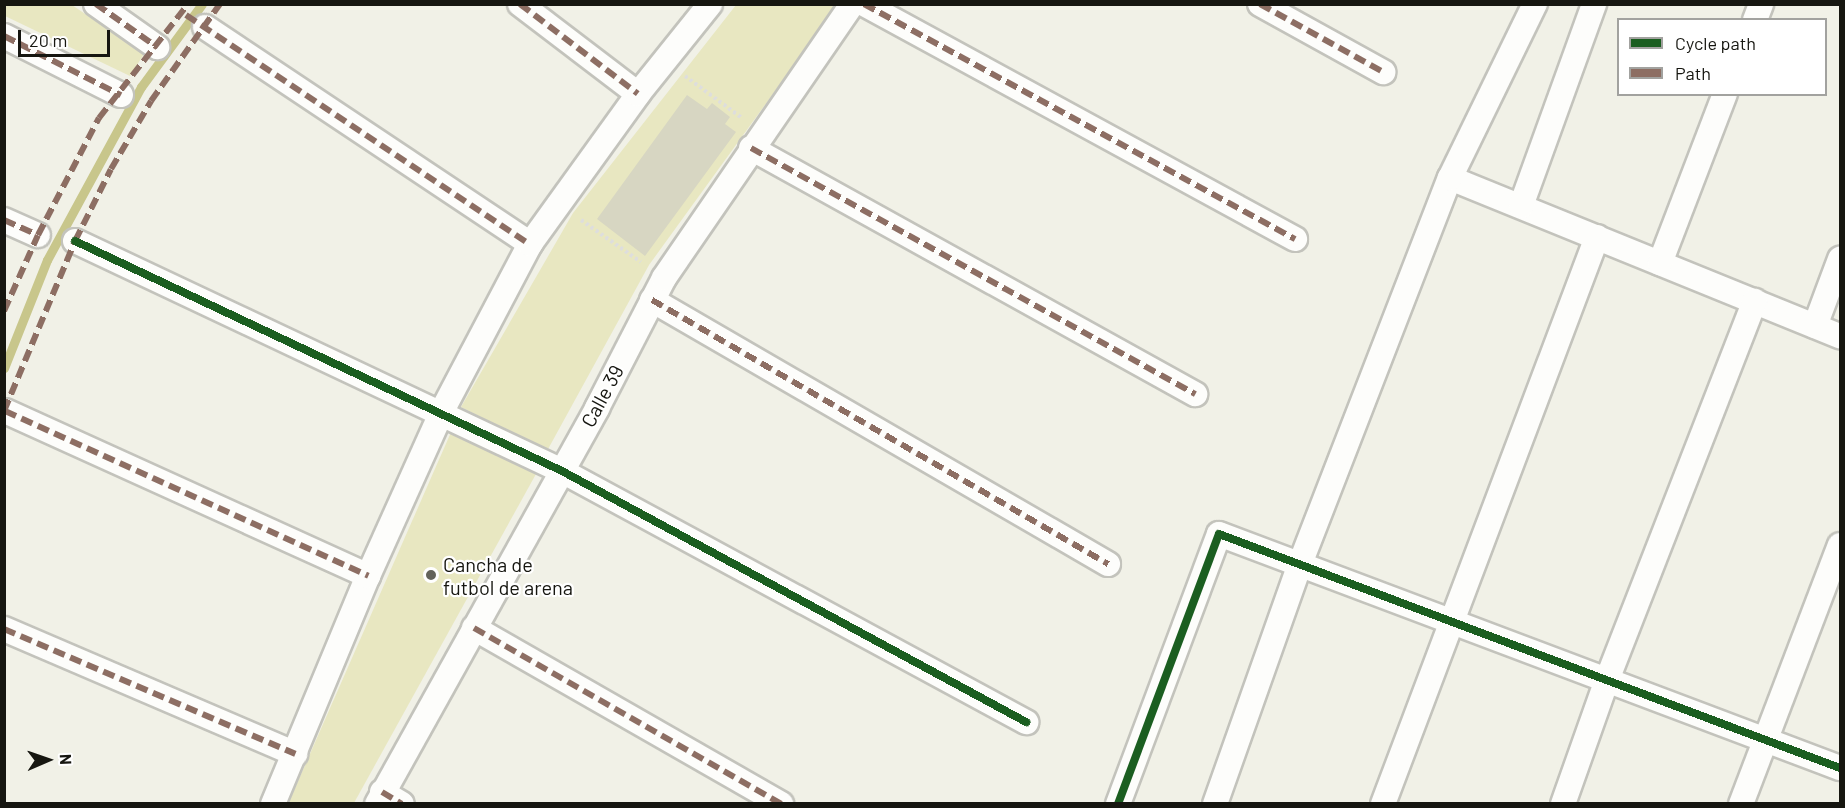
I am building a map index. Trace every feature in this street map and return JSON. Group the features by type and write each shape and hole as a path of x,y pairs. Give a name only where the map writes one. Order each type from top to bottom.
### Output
{"street":[{"path":"96,4 157,47"},
{"path":"520,4 638,94"},
{"path":"273,804 368,576 442,411 530,244 556,203 638,94 710,4"},
{"name":"Calle 39","path":"387,800 474,627 562,471 664,278 756,140 852,4"},
{"path":"864,4 1295,239"},
{"path":"1260,4 1383,72"},
{"path":"1215,804 1300,564 1450,178 1535,4"},
{"path":"1521,206 1594,4"},
{"path":"205,27 530,244"},
{"path":"4,36 121,94"},
{"path":"1659,262 1724,96"},
{"path":"756,140 1195,394"},
{"path":"1450,178 1840,336"},
{"path":"4,220 38,235"},
{"path":"1383,804 1596,237"},
{"path":"75,241 442,411 562,471 1026,722"},
{"path":"1815,326 1840,260"},
{"path":"652,300 1108,564"},
{"path":"1563,804 1607,680 1755,301"},
{"path":"5,411 368,576"},
{"path":"1118,804 1220,534 1840,768"},
{"path":"1741,804 1840,545"},
{"path":"474,627 782,804"},
{"path":"4,629 295,754"}],"path":[{"path":"664,61 756,140"},
{"path":"556,203 664,278"}],"green space":[{"path":"5,4 72,5 144,54 130,76 5,16"},
{"path":"832,4 836,7 649,265 547,451 461,407 573,213 736,5"},
{"path":"452,430 536,474 354,803 288,804"}],"building":[{"path":"687,95 707,109 712,103 730,117 725,124 736,132 645,256 597,219"}],"waterway":[{"path":"4,368 47,260 141,87 202,4"}],"marked path":[{"path":"96,4 157,47"},
{"path":"4,311 38,235 99,118 188,4"},
{"path":"4,411 75,241 111,169 151,101 220,4"},
{"path":"520,4 638,94"},
{"path":"864,4 1295,239"},
{"path":"1260,4 1383,72"},
{"path":"186,15 530,244"},
{"path":"4,36 121,95"},
{"path":"751,148 1195,394"},
{"path":"4,220 38,235"},
{"path":"652,300 1108,564"},
{"path":"5,411 368,576"},
{"path":"474,628 781,804"},
{"path":"4,629 295,754"},
{"path":"382,792 402,804"}],"cycle path":[{"path":"75,241 562,471 1026,722"},
{"path":"1118,804 1219,534 1840,768"}],"place":[{"name":"Cancha de futbol de arena","path":"431,575"}]}
